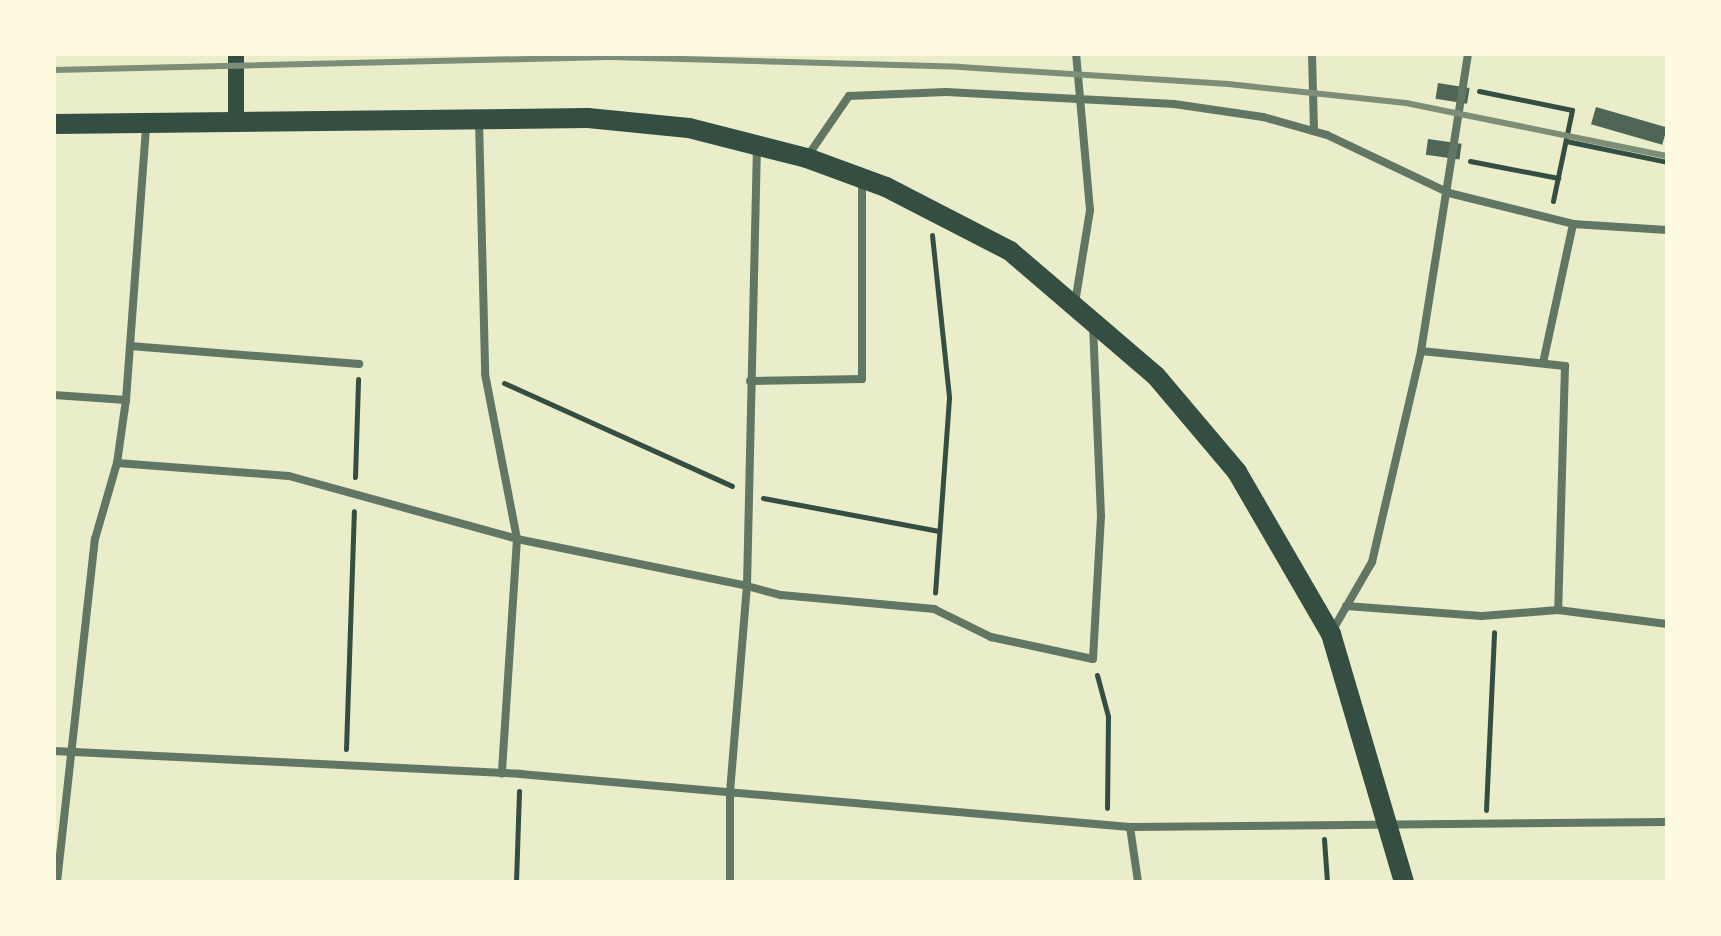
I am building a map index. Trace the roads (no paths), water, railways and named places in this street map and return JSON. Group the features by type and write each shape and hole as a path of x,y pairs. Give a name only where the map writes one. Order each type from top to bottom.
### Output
{"highway":[{"path":"54,124 588,118 689,128 758,143 862,178 1010,251 1156,376 1237,472 1331,634 1390,823 1404,882"}],"main road":[{"path":"236,54 236,121"}],"street":[{"path":"1074,303 1090,210 1076,98 1076,54"},
{"path":"1312,54 1314,131"},
{"path":"1331,634 1372,562 1421,351 1449,193 1468,54"},
{"path":"807,158 849,96 946,92 1189,106 1314,131 1449,193 1573,224 1667,230"},
{"path":"479,119 485,374 517,539 502,774"},
{"path":"57,882 68,751 95,539 117,463 126,400 147,122"},
{"path":"730,882 730,792 747,586 758,143"},
{"path":"750,381 862,379 862,178"},
{"path":"1543,363 1573,224"},
{"path":"117,463 289,476 517,539 781,595 934,609 991,637 1093,659 1101,516 1093,319"},
{"path":"130,346 359,364"},
{"path":"1421,351 1565,366 1558,610"},
{"path":"54,395 126,400"},
{"path":"1346,606 1494,615 1558,610 1667,624"},
{"path":"54,751 520,774 1130,827 1667,822"},
{"path":"1130,827 1138,882"}],"railway":[{"path":"54,70 610,57 960,67 1228,84 1406,103 1667,156"}]}
